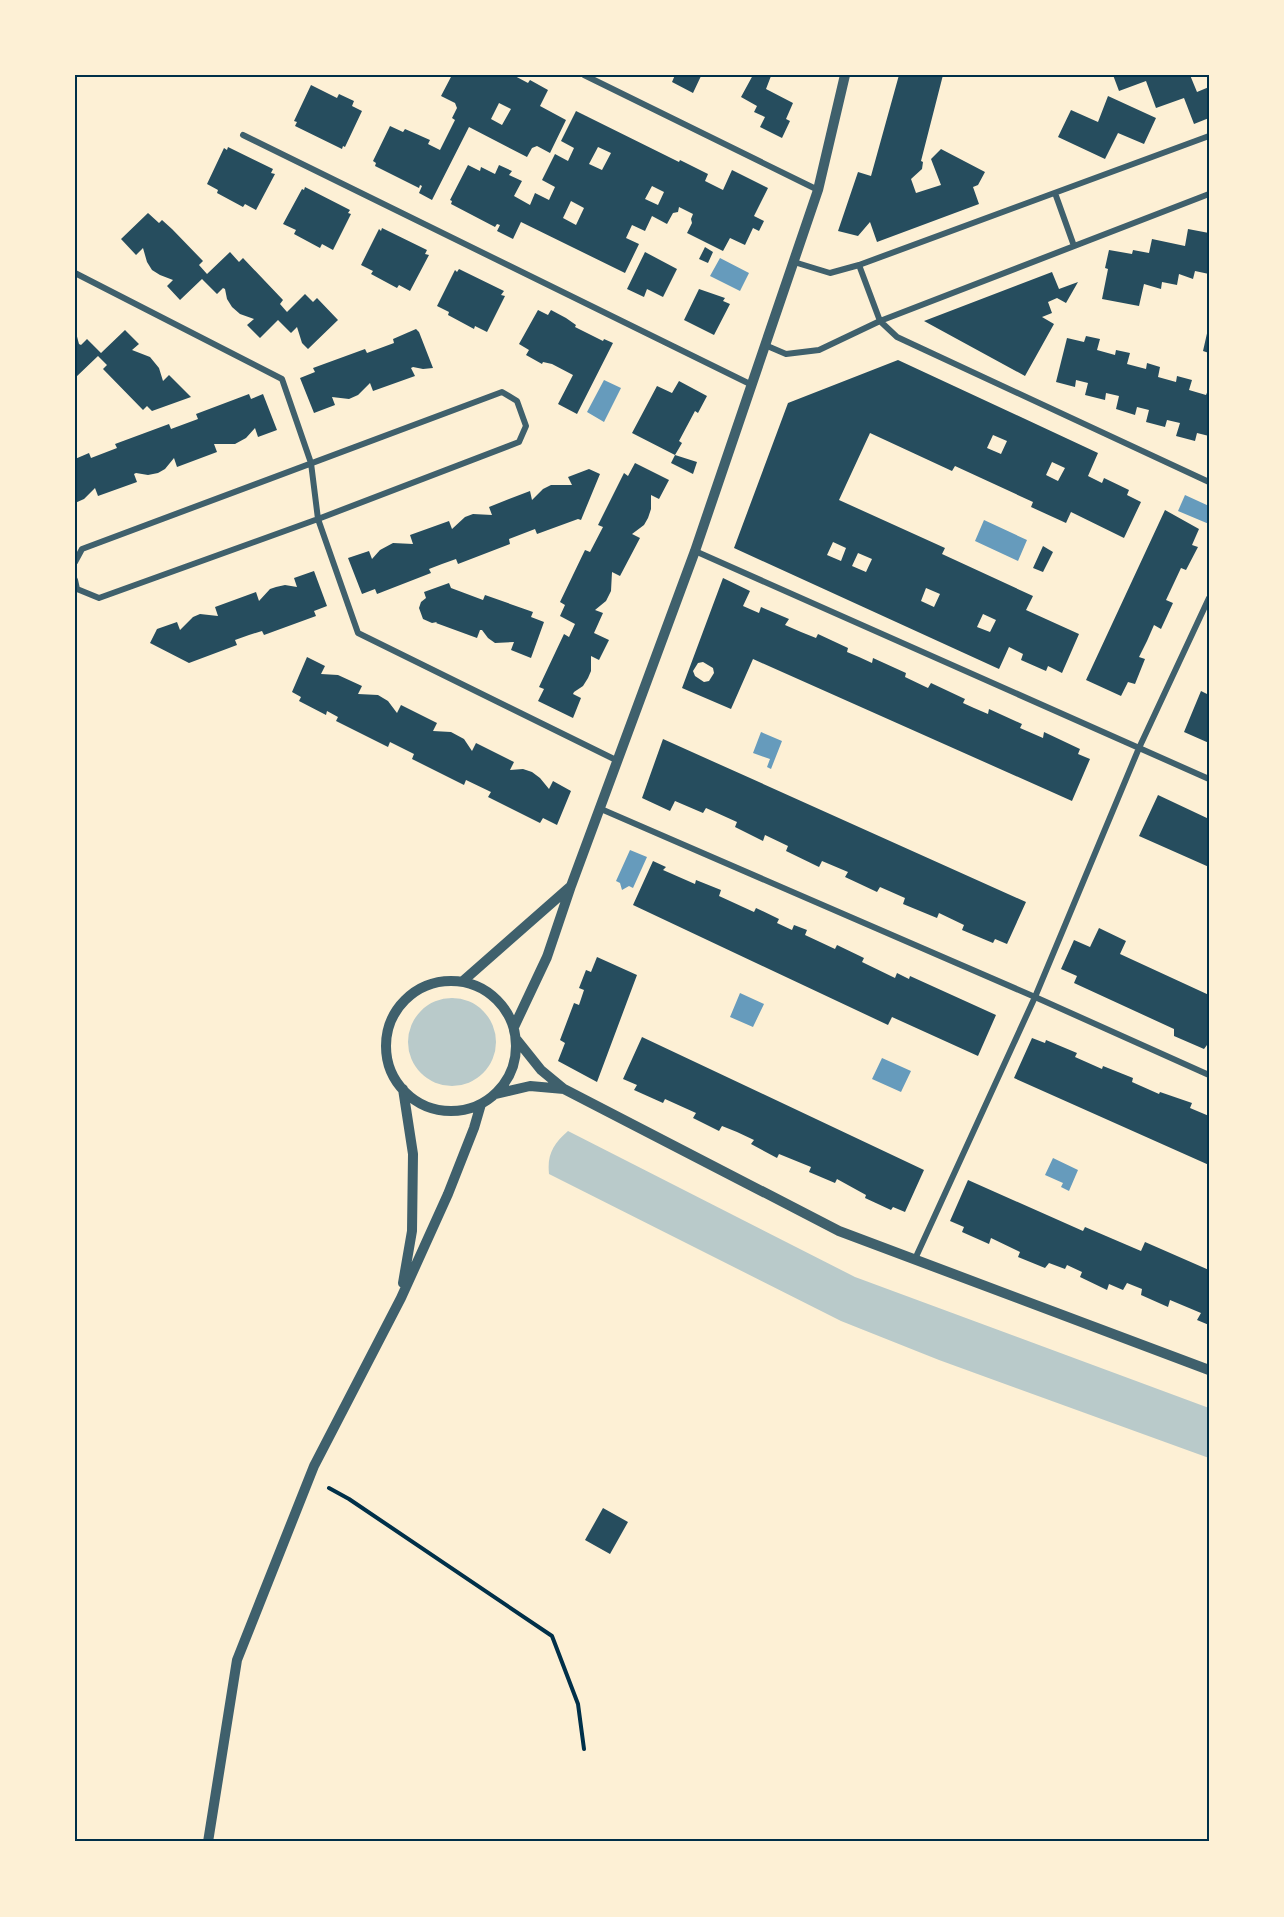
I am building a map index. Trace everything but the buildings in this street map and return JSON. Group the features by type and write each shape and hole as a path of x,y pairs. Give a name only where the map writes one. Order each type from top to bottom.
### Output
{"street":[{"path":"584,75 818,190"},
{"path":"514,1027 547,957 695,551 818,190 845,75"},
{"path":"243,135 752,385"},
{"path":"794,262 830,273 859,265 1209,136"},
{"path":"1055,193 1074,246"},
{"path":"765,345 786,354 819,350 880,321 1209,194"},
{"path":"859,265 880,321 897,337 1209,482"},
{"path":"75,273 282,379 311,463 318,519 358,633 618,761"},
{"path":"75,562 82,549 502,392 517,401 526,426 519,442 318,519 99,598 78,589 75,580"},
{"path":"695,551 1209,779"},
{"path":"915,1259 1035,997 1139,748 1209,598"},
{"path":"601,809 1209,1075"},
{"path":"463,981 571,886"},
{"path":"445,980 463,981 485,989 502,1004 514,1027 517,1040 515,1061 508,1080 494,1095 481,1104 461,1111 439,1110 419,1102 403,1089 392,1074 387,1057 386,1039 391,1022 399,1006 412,993 428,984 445,980"},
{"path":"517,1040 541,1070 564,1089 839,1231 1209,1370"},
{"path":"494,1095 530,1086 564,1089"},
{"path":"400,1298 412,1231 413,1154 403,1089"},
{"path":"208,1842 237,1660 309,1478 400,1298 448,1194 481,1104"}],"path":[{"path":"309,1478 349,1499 552,1636 578,1704 584,1749"}],"shaded area":[{"path":"452,998 469,1002 483,1011 492,1025 496,1042 492,1059 483,1073 469,1082 452,1086 435,1082 421,1073 412,1059 408,1042 412,1025 421,1011 435,1002"},
{"path":"568,1131 855,1277 1209,1408 1209,1458 939,1360 841,1321 549,1174 552,1150"}],"water":[{"path":"720,258 749,273 740,291 710,276"},
{"path":"604,380 621,388 604,422 587,412"},
{"path":"1185,495 1209,506 1209,524 1178,511"},
{"path":"984,520 1027,540 1018,561 975,541"},
{"path":"761,732 782,741 771,769 767,767 770,759 753,753"},
{"path":"630,850 647,857 633,888 629,886 622,890 620,883 616,881"},
{"path":"740,993 764,1004 753,1027 730,1017"},
{"path":"882,1058 911,1071 901,1092 872,1079"},
{"path":"1053,1158 1078,1170 1069,1191 1061,1187 1063,1183 1045,1175"}]}
